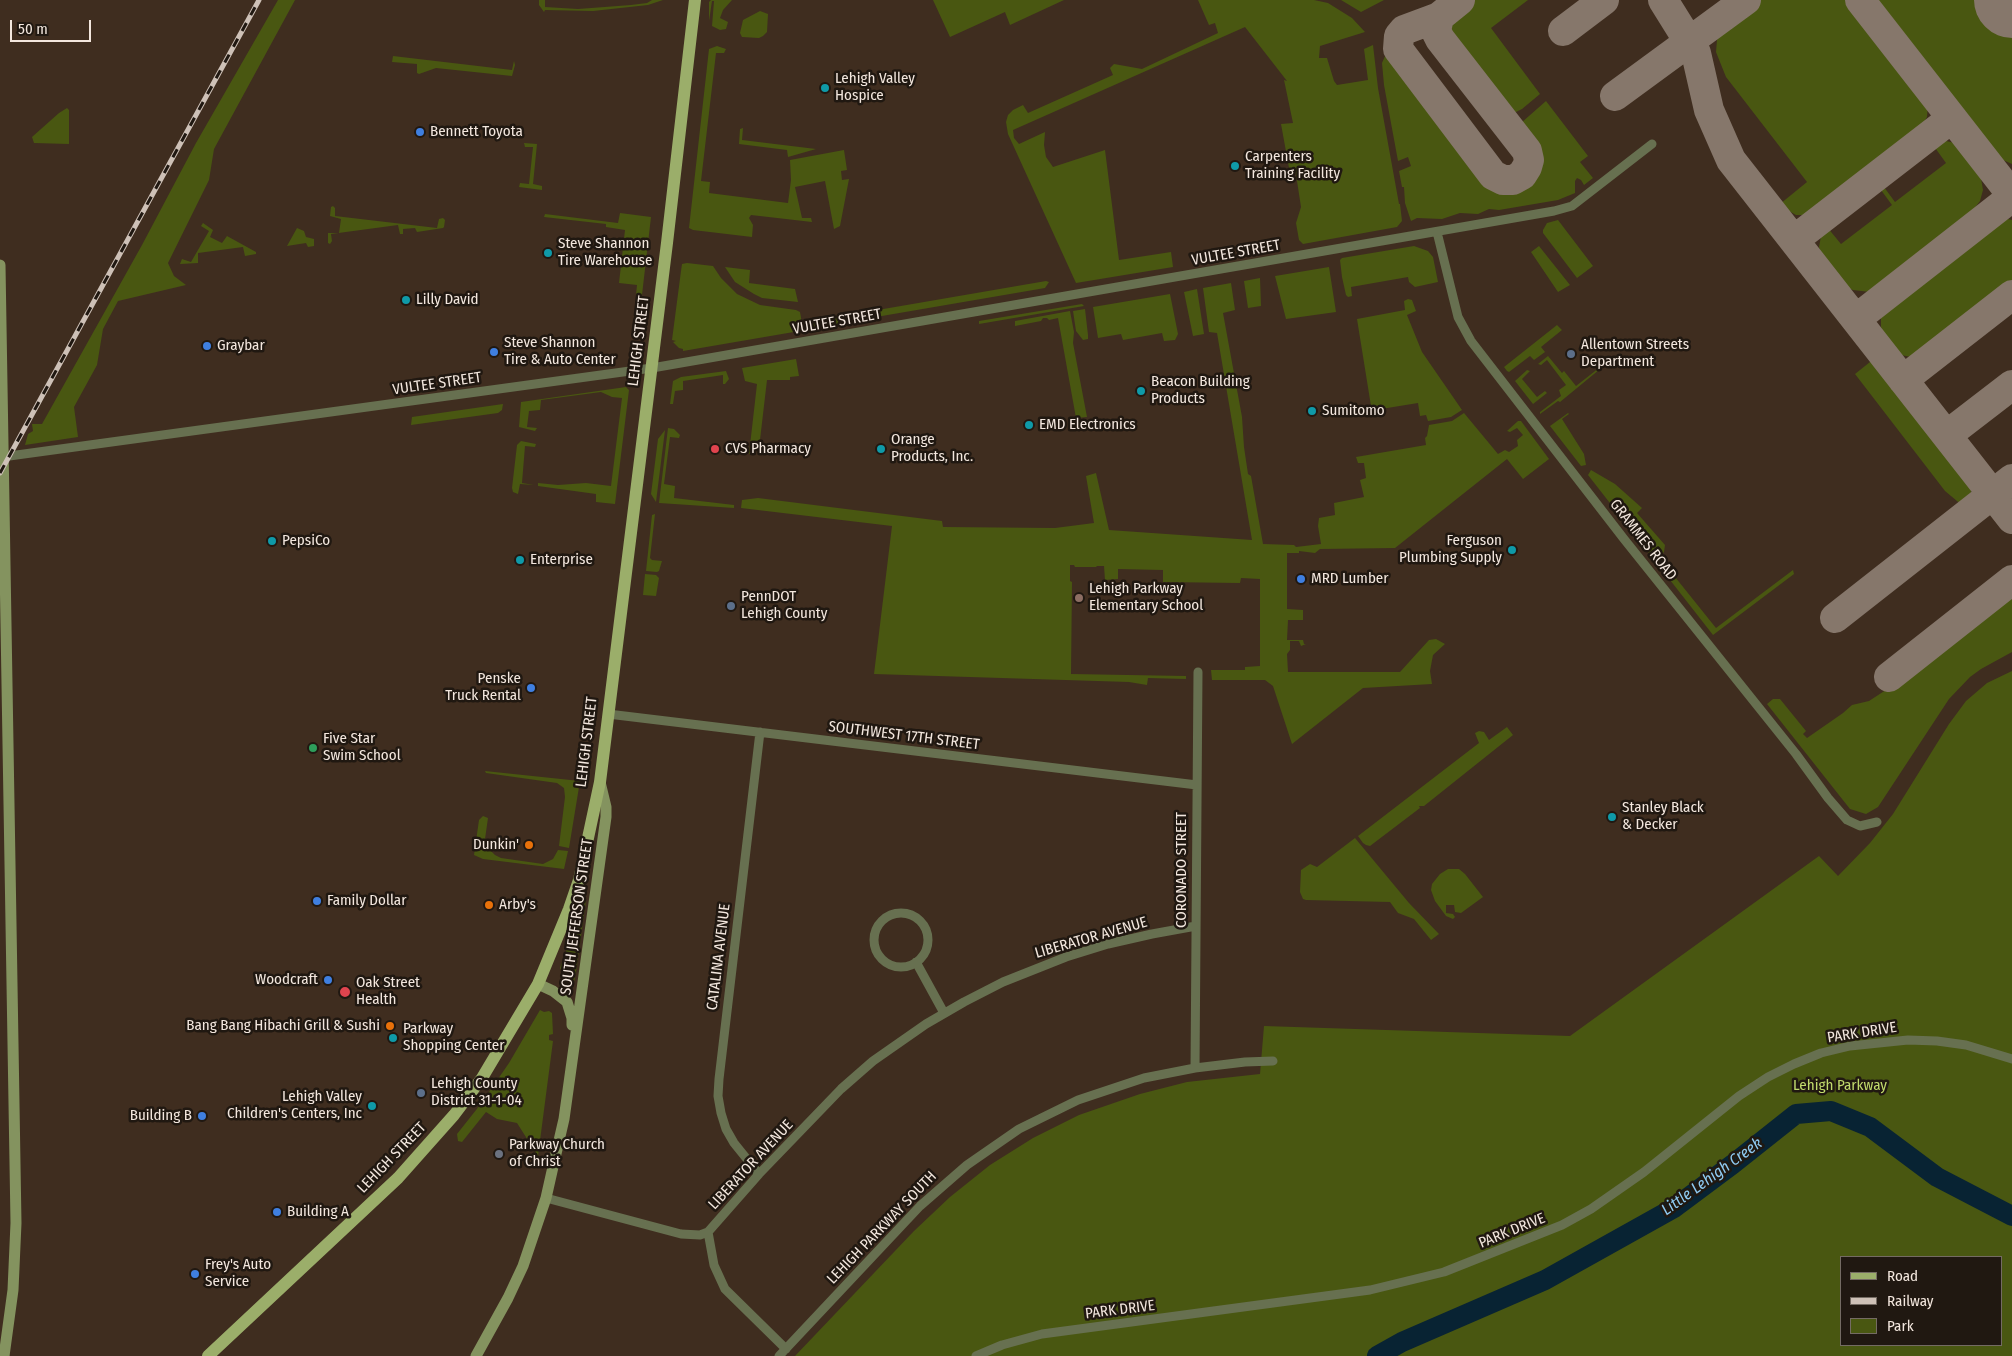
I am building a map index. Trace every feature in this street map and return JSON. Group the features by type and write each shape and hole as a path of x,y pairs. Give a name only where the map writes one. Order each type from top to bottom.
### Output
{"main road":[{"name":"LEHIGH STREET","path":"208,1356 398,1178 454,1115 482,1078 538,984 560,933 579,880 600,782 652,368 695,0"}],"street":[{"name":"VULTEE STREET","path":"2,457 652,368 1564,209 1572,206 1652,144"},
{"name":"GRAMMES ROAD","path":"1437,232 1456,310 1471,341 1619,533 1796,754 1828,798 1847,820 1860,826 1877,822"},
{"path":"0,265 16,1223 13,1290 4,1356"},
{"name":"CORONADO STREET","path":"1194,1068 1198,672"},
{"name":"SOUTHWEST 17TH STREET","path":"608,714 1197,785"},
{"name":"CATALINA AVENUE","path":"759,1174 734,1143 721,1112 718,1096 760,732"},
{"name":"SOUTH JEFFERSON STREET","path":"476,1356 492,1330 512,1290 535,1232 546,1198 564,1119 606,817 606,807 600,782"},
{"path":"901,913 910,914 923,925 928,941 926,949 916,962 908,966 898,967 882,959 876,952 874,934 884,919 901,913"},
{"name":"LIBERATOR AVENUE","path":"546,1198 681,1234 700,1235 708,1232 759,1174 841,1089 887,1051 944,1013 1003,982 1066,957 1117,942 1196,926"},
{"path":"916,962 944,1013"},
{"name":"SOUTH JEFFERSON STREET","path":"538,984 567,1002 572,1018 572,1057"},
{"name":"PARK DRIVE","path":"976,1356 1002,1345 1042,1334 1370,1290 1407,1282 1481,1259 1562,1225 1590,1210 1638,1177 1739,1096 1768,1077 1822,1053 1850,1046 1908,1040 1966,1045 2012,1059"},
{"name":"LEHIGH PARKWAY SOUTH","path":"779,1356 943,1184 993,1146 1040,1118 1078,1100 1144,1078 1194,1068 1245,1062 1273,1062"},
{"path":"708,1232 718,1278 725,1288 786,1349"}],"green space":[{"path":"278,0 295,0 214,149 209,180 168,263 174,276 186,285 118,301 103,329 97,365 74,407 78,437 25,445 28,434 33,431 32,424 42,424 142,245 196,143"},
{"path":"539,0 545,0 545,7 578,9 631,5 647,3 652,0 663,0 648,5 593,11 545,10 544,12 539,5"},
{"path":"711,0 732,0 723,10 720,18 728,22 726,29 720,30 712,26 714,1 712,1 709,21 709,2"},
{"path":"933,0 1064,0 1010,25 1005,12 950,37"},
{"path":"1198,0 1314,0 1328,3 1352,18 1365,32 1320,46 1319,58 1327,58 1337,85 1368,80 1364,49 1373,45 1378,88 1402,221 1397,227 1303,244 1299,240 1296,223 1301,207 1295,168 1289,168 1281,124 1293,123 1284,80 1287,81 1245,27 1013,130 1014,138 1019,144 1045,132 1044,145 1046,157 1053,167 1105,150 1119,260 1171,252 1173,267 1076,283 1008,134 1006,122 1008,115 1023,105 1028,113 1113,75 1110,68 1114,64 1142,69 1218,33 1215,23 1209,25"},
{"path":"1341,0 1384,0 1361,12"},
{"path":"1471,0 1528,0 1491,28 1540,94 1522,109 1506,117 1449,44 1446,30 1448,22 1454,13"},
{"path":"1755,0 1849,0 1928,103 1927,117 1917,134 1810,215 1796,215 1780,204 1807,182 1726,77 1716,52 1717,40 1720,34 1745,7"},
{"path":"1872,0 1988,0 2012,31 2012,164 2003,160 1983,142"},
{"path":"760,11 768,14 767,32 759,38 742,37 740,33 743,20"},
{"path":"717,46 726,49 724,53 716,53 701,181 710,182 709,193 788,203 791,180 790,160 844,150 847,170 841,171 842,180 849,179 840,226 834,229 825,181 795,187 802,218 811,218 812,222 751,215 749,218 753,225 752,237 689,228 709,49"},
{"path":"1391,51 1495,183 1507,188 1513,187 1543,165 1513,126 1521,123 1546,101 1588,156 1580,162 1593,178 1584,185 1577,178 1575,181 1575,193 1558,200 1499,210 1489,209 1478,214 1460,213 1442,219 1417,218 1411,221 1405,203 1404,187 1402,187 1399,171 1411,166 1408,157 1398,161 1384,85 1382,63 1386,54"},
{"path":"393,56 512,70 514,61 515,65 512,76 436,68 419,74 417,73 417,64 392,62"},
{"path":"67,108 69,110 69,144 34,143 32,137"},
{"path":"743,128 742,140 816,149 788,157 787,150 739,144 740,129"},
{"path":"1937,142 1955,143 1970,157 1981,178 1983,190 1980,201 1964,222 1880,287 1870,292 1853,290 1846,287 1821,255 1819,247 1822,231 1827,227 1841,244 1892,205 1878,186 1881,183 1895,202 1946,163 1933,145"},
{"path":"524,143 537,144 533,184 542,186 542,190 519,187 520,183 529,184 533,147 525,147"},
{"path":"331,207 335,208 335,216 437,228 439,219 443,218 445,220 444,227 417,232 415,228 403,229 403,234 400,234 398,225 339,233 341,219 330,216"},
{"path":"620,213 651,217 642,295 636,295 637,285 619,283 625,230 606,227 606,224 544,217 545,214 618,223"},
{"path":"2008,219 2012,220 2012,287 1927,353 1911,357 1896,354 1881,327 1881,318 1892,300 1992,223"},
{"path":"1558,220 1593,266 1577,278 1543,233 1547,223"},
{"path":"203,223 213,230 210,237 222,243 227,236 256,252 256,254 245,256 243,247 198,253 198,263 180,264 182,259 191,262 209,231 201,226"},
{"path":"297,228 304,231 306,237 314,239 314,246 308,247 306,243 287,246"},
{"path":"328,233 338,233 331,234 332,241 330,244 328,243"},
{"path":"1414,246 1428,251 1433,257 1438,282 1415,287 1409,282 1408,277 1351,287 1352,296 1348,297 1346,295 1340,260 1342,258"},
{"path":"1539,246 1570,285 1558,292 1531,252"},
{"path":"682,264 713,266 721,278 737,294 760,305 796,310 800,312 802,323 856,314 856,319 852,322 683,351 673,342 676,341 672,340"},
{"path":"725,267 750,270 749,283 795,289 798,302 762,298 735,282"},
{"path":"1329,267 1336,312 1286,319 1275,276"},
{"path":"1260,278 1261,306 1248,308 1244,281"},
{"path":"1049,282 1045,288 876,317 870,317 866,312"},
{"path":"1231,283 1235,310 1223,313 1242,417 1248,474 1251,476 1263,544 1294,545 1296,547 1321,544 1318,526 1319,518 1335,515 1334,503 1364,497 1360,480 1366,478 1364,463 1358,463 1356,457 1426,445 1425,438 1429,425 1452,421 1464,413 1498,454 1505,450 1509,452 1518,446 1517,440 1523,435 1517,428 1510,432 1507,431 1518,421 1521,421 1549,459 1523,479 1507,459 1395,548 1320,549 1315,553 1299,551 1299,553 1287,553 1287,609 1303,610 1303,620 1288,620 1287,640 1303,640 1304,644 1306,644 1301,646 1299,641 1290,641 1290,650 1287,654 1288,672 1400,672 1429,640 1436,639 1445,644 1433,655 1430,671 1432,684 1363,688 1292,744 1273,686 1265,680 1212,680 1211,670 1245,670 1245,667 1260,666 1260,579 1241,578 1240,583 1163,582 1163,570 1118,569 1118,579 1105,580 1104,566 1075,567 1074,565 1070,565 1070,581 1072,582 1071,674 1186,676 1186,679 1148,678 1147,685 1129,682 874,674 892,526 741,508 742,500 758,498 942,521 943,527 1055,528 1094,523 1086,476 1096,473 1109,530 1252,540 1217,333 1209,332 1203,288"},
{"path":"1197,289 1204,334 1193,336 1184,292"},
{"path":"1170,294 1178,334 1175,340 1164,341 1162,333 1123,340 1121,334 1098,338 1093,307"},
{"path":"1412,300 1416,311 1407,315 1422,352 1462,410 1451,417 1428,421 1426,415 1420,416 1418,403 1375,410 1371,406 1357,319 1405,310 1404,301"},
{"path":"1082,304 1084,306 979,324 979,321"},
{"path":"1085,309 1088,339 1083,340 1076,331 1073,311"},
{"path":"1070,311 1074,332 1073,343 1087,417 1076,418 1058,318 1049,320 1043,318 1041,321 1015,326 1015,321"},
{"path":"1557,325 1562,330 1541,347 1545,352 1534,360 1530,356 1509,372 1507,371 1504,367"},
{"path":"1548,356 1576,386 1605,365 1560,402 1558,401 1540,414 1540,412 1561,396 1559,390 1566,385 1547,360 1541,365 1538,364"},
{"path":"1875,358 1968,475 1971,496 1969,502 1963,506 1945,491 1855,374"},
{"path":"796,359 799,376 790,377 790,380 767,380 760,440 757,441 754,453 749,454 757,384 745,381 742,368"},
{"path":"1527,370 1530,371 1522,379 1537,397 1545,391 1547,393 1533,404 1515,381"},
{"path":"726,371 729,379 725,384 723,384 723,375 683,381 683,390 675,391 673,404 670,404 673,381 681,377"},
{"path":"626,387 629,390 615,504 596,502 596,494 538,486 538,483 558,485 586,483 611,486 622,398 612,397 601,392 541,400 540,410 529,411 527,427 537,428 535,431 519,427 521,402"},
{"path":"503,404 502,410 498,413 411,425 412,417"},
{"path":"1568,413 1562,419 1584,454 1586,465 1581,466 1550,426"},
{"path":"668,428 674,429 680,435 679,438 670,437 664,484 675,486 674,498 734,505 734,508 659,503"},
{"path":"665,430 656,502 651,494 658,439"},
{"path":"521,441 536,444 535,447 525,446 522,483 534,485 520,484 518,494 513,492 512,488 517,445"},
{"path":"1591,470 1615,484 1642,508 1637,513 1665,545 1664,552 1659,557 1716,628 1793,570 1794,574 1713,635 1588,475"},
{"path":"655,514 650,558 662,561 657,572 646,571 652,515"},
{"path":"645,574 656,575 659,578 656,596 643,595"},
{"path":"2012,592 2012,652 1970,677 1949,699 1878,807 1866,814 1850,809 1767,704 1773,699 1780,699 1806,731 1803,734 1807,738 1852,705 1869,701 1892,686 1895,690 1919,671 1916,667"},
{"name":"Lehigh Parkway","path":"2012,671 2012,1356 795,1356 914,1231 950,1197 990,1165 1033,1138 1079,1115 1140,1094 1187,1082 1260,1074 1264,1026 1570,1036 1819,856 1838,876 1870,843 1893,814 1949,724 1966,701 1987,683"},
{"path":"1507,727 1513,735 1424,806 1419,806 1420,808 1370,846 1363,843 1358,836 1479,743 1475,733 1479,731 1484,732 1489,740"},
{"path":"485,771 580,781 569,848 559,846 565,797 564,788 557,783 486,773"},
{"path":"483,816 488,818 485,839 489,849 495,855 501,858 543,864 553,859 558,850 568,851 564,869 483,859 474,855 479,820"},
{"path":"1355,838 1409,903 1439,934 1431,940 1414,919 1398,913 1390,902 1303,899 1300,892 1301,870 1310,864 1317,867"},
{"path":"1448,869 1459,869 1483,897 1461,913 1455,912 1454,905 1446,905 1446,913 1453,914 1455,917 1453,919 1446,916 1435,901 1431,890 1432,884 1440,874"},
{"path":"585,898 576,972 572,984 567,981 560,968"},
{"path":"540,1010 552,1013 553,1034 549,1035 549,1040 553,1041 538,1156 517,1123 497,1119 486,1112 462,1142 458,1141 457,1134 509,1063"}],"waterway":[{"name":"Little Lehigh Creek","path":"1377,1356 1402,1342 1545,1280 1674,1208 1796,1114 1831,1111 1870,1127 1937,1177 2012,1216"}],"taxiway":[{"path":"1439,17 1436,31 1440,39 1527,151 1529,160 1527,167 1522,175 1513,180 1503,180 1493,175 1398,49 1399,36 1404,30 1439,17 1460,0"},
{"path":"1563,31 1604,0"},
{"path":"1663,0 1696,53 1709,110 1731,160 2012,519"},
{"path":"1615,96 1746,0"},
{"path":"1860,0 2012,195"},
{"path":"1794,240 1952,118"},
{"path":"1856,319 2012,197"},
{"path":"1903,380 2012,295"},
{"path":"1947,435 2012,385"},
{"path":"1835,618 2012,479"},
{"path":"1889,677 2012,580"}],"railway":[{"path":"0,473 259,0"}],"place":[{"name":"Lehigh Valley Hospice","path":"825,88"},
{"name":"Bennett Toyota","path":"420,132"},
{"name":"Carpenters Training Facility","path":"1235,166"},
{"name":"Steve Shannon Tire Warehouse","path":"548,253"},
{"name":"Lilly David","path":"406,300"},
{"name":"Graybar","path":"207,346"},
{"name":"Steve Shannon Tire & Auto Center","path":"494,352"},
{"name":"Allentown Streets Department","path":"1571,354"},
{"name":"Beacon Building Products","path":"1141,391"},
{"name":"Sumitomo","path":"1312,411"},
{"name":"EMD Electronics","path":"1029,425"},
{"name":"CVS Pharmacy","path":"715,449"},
{"name":"Orange Products, Inc.","path":"881,449"},
{"name":"PepsiCo","path":"272,541"},
{"name":"Ferguson Plumbing Supply","path":"1512,550"},
{"name":"Enterprise","path":"520,560"},
{"name":"MRD Lumber","path":"1301,579"},
{"name":"Lehigh Parkway Elementary School","path":"1079,598"},
{"name":"PennDOT Lehigh County","path":"731,606"},
{"name":"Penske Truck Rental","path":"531,688"},
{"name":"Five Star Swim School","path":"313,748"},
{"name":"Stanley Black & Decker","path":"1612,817"},
{"name":"Dunkin'","path":"529,845"},
{"name":"Family Dollar","path":"317,901"},
{"name":"Arby's","path":"489,905"},
{"name":"Woodcraft","path":"328,980"},
{"name":"Oak Street Health","path":"345,992"},
{"name":"Bang Bang Hibachi Grill & Sushi","path":"390,1026"},
{"name":"Parkway Shopping Center","path":"393,1038"},
{"name":"Lehigh County District 31-1-04","path":"421,1093"},
{"name":"Lehigh Valley Children's Centers, Inc","path":"372,1106"},
{"name":"Building B","path":"202,1116"},
{"name":"Parkway Church of Christ","path":"499,1154"},
{"name":"Building A","path":"277,1212"},
{"name":"Frey's Auto Service","path":"195,1274"}]}
